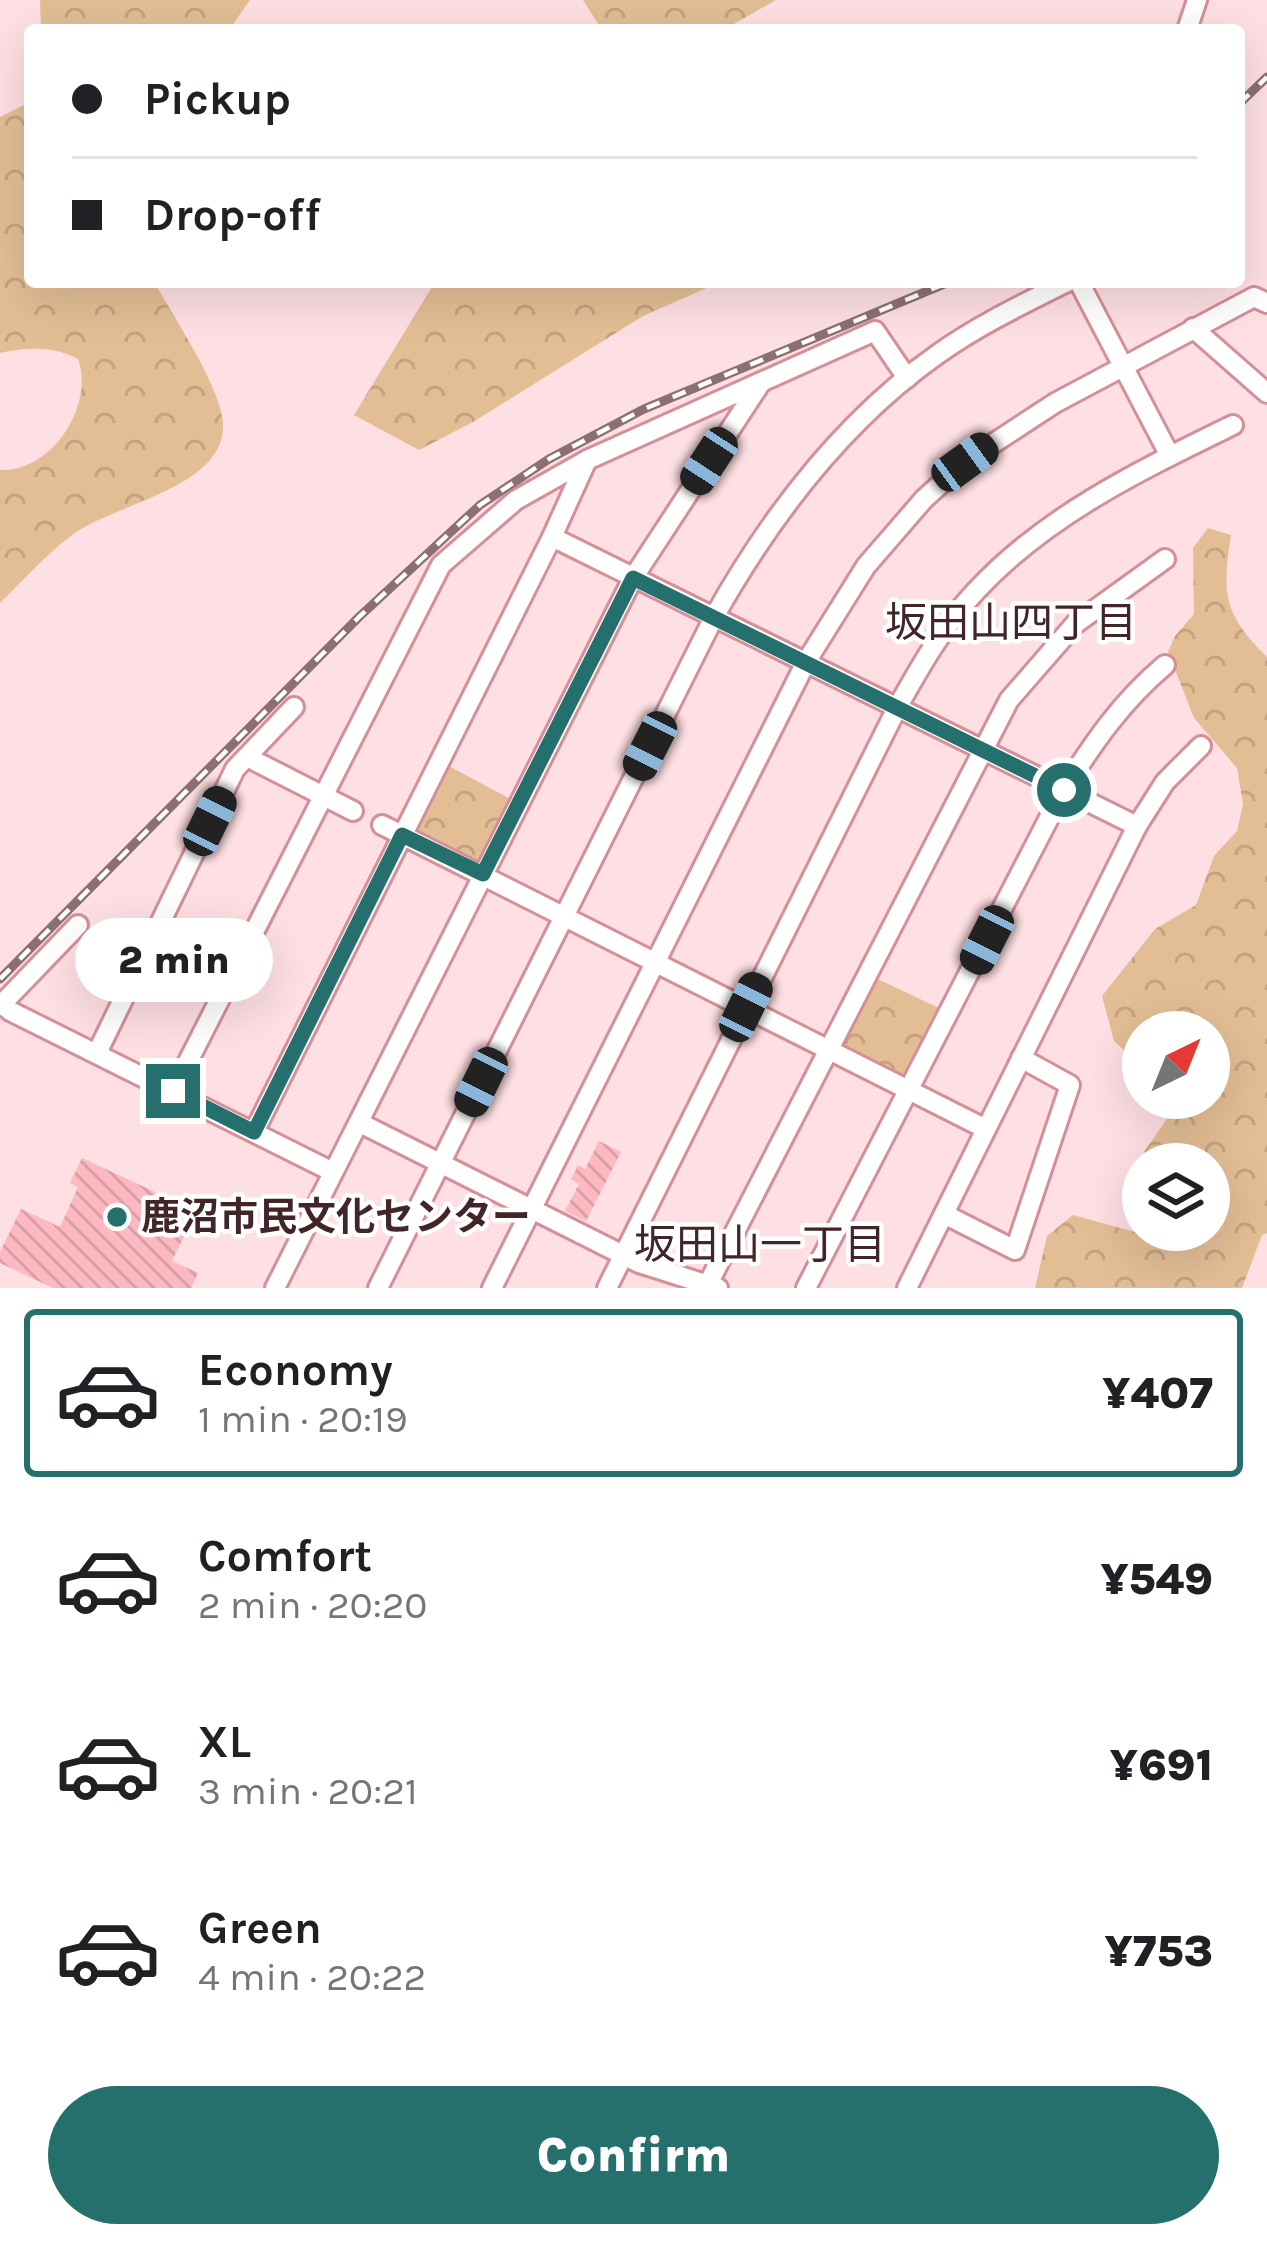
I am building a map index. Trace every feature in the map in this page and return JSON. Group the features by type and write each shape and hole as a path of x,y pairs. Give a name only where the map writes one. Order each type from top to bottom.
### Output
{"street":[{"path":"378,1288 736,577 800,485 907,378 972,332 1056,288"},
{"path":"1082,288 1169,456"},
{"path":"492,1288 806,662 866,566 938,487 1010,429 1193,328 1260,300"},
{"path":"1193,328 1267,392"},
{"path":"173,1091 441,565 516,500 587,460 875,331 907,378"},
{"path":"275,1288 633,578 760,384"},
{"path":"607,1288 897,708 947,625 1008,560 1087,502 1233,424"},
{"path":"254,1132 553,537 587,460"},
{"path":"553,537 1137,826"},
{"path":"360,1123 623,1255 713,1286 828,1048 1009,700 1075,624 1165,559"},
{"path":"806,1288 1064,790 1104,727 1134,691 1165,665"},
{"path":"97,1053 235,769 295,707"},
{"path":"907,1288 1137,826 1165,782 1201,746"},
{"path":"247,757 352,811"},
{"path":"382,825 986,1129"},
{"path":"78,925 1,1004 333,1172"},
{"path":"944,1214 1016,1250 1070,1085 1021,1058"}],"green space":[{"path":"40,0 250,0 233,24 41,24"},
{"path":"583,0 776,0 734,24 598,24"},
{"path":"24,105 24,288 157,288 205,372 223,423 219,445 207,463 166,491 75,533 0,603 0,470 19,468 52,449 74,416 82,377 78,359 59,352 0,353 0,117"},
{"path":"431,288 706,288 643,316 473,422 419,450 354,415"},
{"path":"1208,528 1231,535 1229,602 1242,628 1267,657 1267,1233 1262,1235 1242,1288 1035,1288 1047,1236 1073,1215 1122,1228 1122,1251 1230,1251 1230,1143 1150,1143 1167,1119 1230,1119 1230,1011 1122,1011 1122,1048 1114,1041 1102,996 1155,929 1196,905 1214,856 1237,831 1243,804 1237,768 1194,718 1168,652 1194,614 1193,548"},
{"path":"445,764 514,801 479,864 415,833 413,827"},
{"path":"869,975 939,1008 906,1074 895,1076 839,1046"}],"building":[{"path":"599,1141 621,1152 586,1221 565,1211 579,1184 571,1179 578,1165 585,1169"},
{"name":"鹿沼市民文化センター","path":"82,1158 155,1192 149,1207 189,1226 172,1261 198,1273 191,1288 53,1288 0,1263 0,1252 21,1209 60,1227 78,1187 70,1183"}],"railway":[{"path":"1245,98 1267,77"},
{"path":"0,979 359,617 480,505 549,459 644,409 935,288"}],"place":[{"name":"鹿沼市民文化センター","path":"117,1217"}],"district":[{"name":"坂田山四丁目","path":"1011,623"},
{"name":"坂田山一丁目","path":"760,1245"}],"route":[{"path":"173,1091 254,1132 402,835 483,874 633,578 1064,790"}]}
